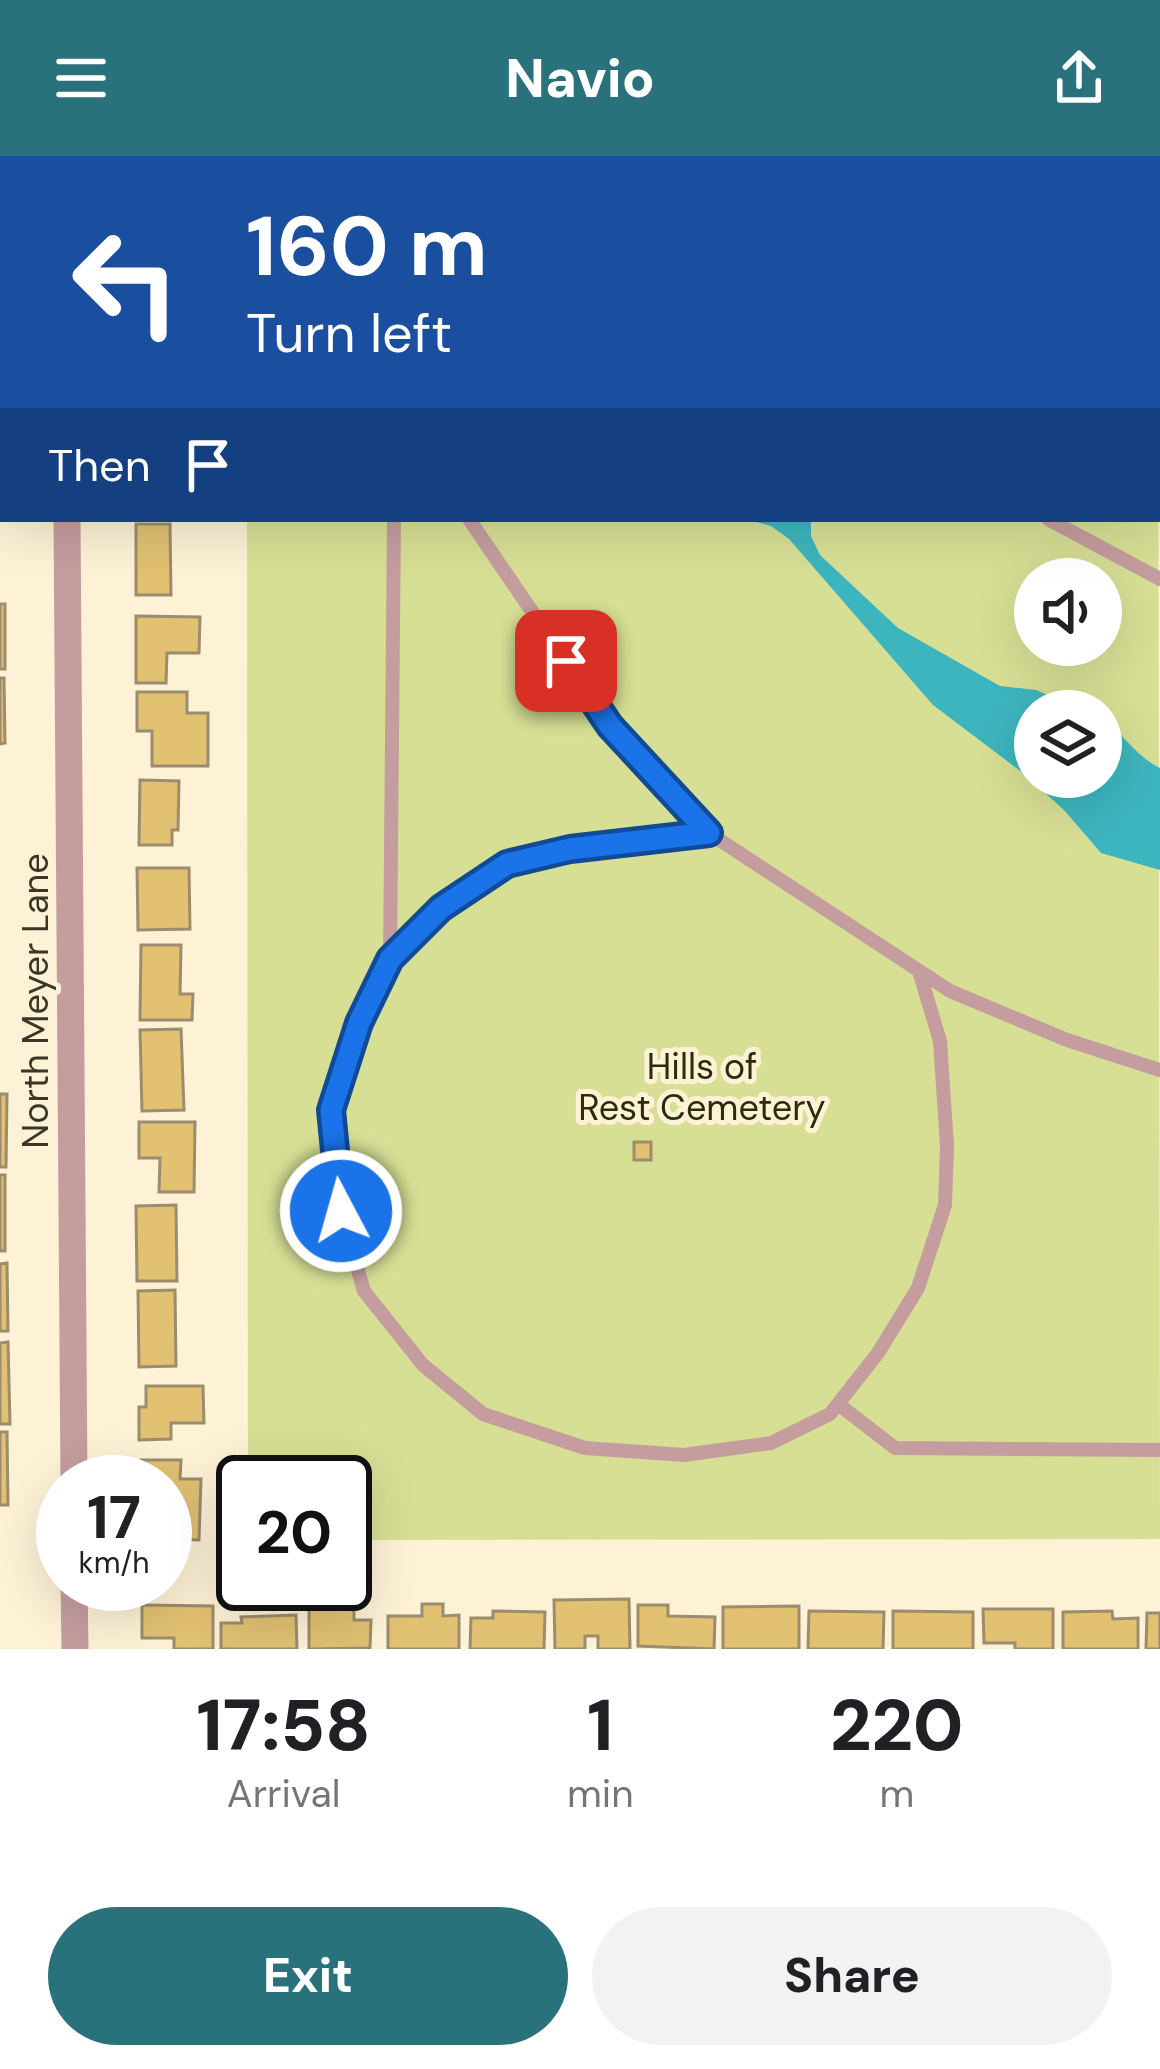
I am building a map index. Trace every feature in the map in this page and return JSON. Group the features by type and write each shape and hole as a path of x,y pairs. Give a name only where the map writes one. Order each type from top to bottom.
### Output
{"street":[{"name":"North Meyer Lane","path":"67,522 74,1455"},
{"path":"74,1611 75,1649"}],"lane":[{"path":"390,959 394,522"},
{"path":"472,522 610,726 709,833 950,991 1067,1040 1160,1070"},
{"path":"1054,522 1160,579"},
{"path":"709,833 570,849 507,864 441,908 390,959 359,1023 331,1110 341,1211 364,1291 423,1365 483,1414 585,1448 684,1455 771,1443 830,1414 878,1353 918,1288 945,1205 940,1041 919,971"},
{"path":"838,1404 895,1448 1160,1450"}],"green space":[{"name":"Hills of Rest Cemetery","path":"247,522 1159,522 1160,1539 372,1540 372,1455 248,1455"}],"water":[{"path":"756,522 811,522 811,536 820,555 898,628 1000,686 1036,690 1014,690 1014,766 933,705 789,539"},
{"path":"1122,736 1160,768 1160,870 1101,853 1051,798 1122,798"}],"building":[{"path":"136,524 170,524 171,595 136,595"},
{"path":"0,604 5,604 5,669 0,669"},
{"path":"136,616 200,617 199,653 167,653 166,683 136,683"},
{"path":"0,678 4,678 5,743 0,744"},
{"path":"137,692 187,692 187,713 208,713 208,766 152,766 152,731 137,731"},
{"path":"140,780 179,781 178,830 172,830 172,845 139,845"},
{"path":"137,868 189,868 190,929 138,930"},
{"path":"141,945 181,945 180,994 193,994 192,1020 140,1020"},
{"path":"181,1029 184,1110 142,1111 140,1030"},
{"path":"0,1094 7,1094 6,1167 0,1167"},
{"path":"139,1122 195,1122 194,1192 159,1192 160,1158 139,1158"},
{"path":"634,1142 651,1142 651,1160 634,1160"},
{"path":"0,1175 5,1175 5,1251 0,1251"},
{"path":"176,1205 177,1281 137,1281 136,1206"},
{"path":"7,1263 8,1331 0,1331 0,1264"},
{"path":"175,1290 176,1366 139,1367 138,1291"},
{"path":"8,1342 10,1424 0,1424 0,1343"},
{"path":"146,1386 203,1386 204,1423 171,1423 171,1439 139,1440 139,1407 146,1407"},
{"path":"0,1432 7,1432 8,1505 0,1505"},
{"path":"192,1479 201,1479 199,1540 192,1540"},
{"path":"629,1599 630,1649 598,1649 598,1636 585,1636 585,1649 555,1649 554,1600"},
{"path":"422,1604 443,1604 443,1616 459,1615 459,1649 388,1649 388,1616 422,1616"},
{"path":"638,1605 668,1605 668,1616 715,1617 714,1649 638,1646"},
{"path":"213,1606 213,1649 174,1649 174,1638 142,1638 142,1611"},
{"path":"799,1606 799,1649 723,1649 723,1607"},
{"path":"983,1609 1053,1609 1053,1649 984,1643"},
{"path":"309,1611 354,1611 354,1620 371,1620 370,1648 309,1649"},
{"path":"493,1611 545,1612 544,1649 470,1649 471,1618 493,1618"},
{"path":"809,1611 884,1612 883,1649 808,1649"},
{"path":"893,1611 973,1612 973,1649 893,1649"},
{"path":"1112,1611 1113,1619 1138,1618 1138,1649 1063,1649 1063,1612"},
{"path":"1147,1613 1160,1613 1160,1649 1146,1649"},
{"path":"296,1615 297,1649 221,1649 221,1623 242,1623 241,1617"}],"route":[{"path":"341,1211 331,1110 359,1023 390,959 441,908 507,864 570,849 709,833 610,726 566,661"}]}
